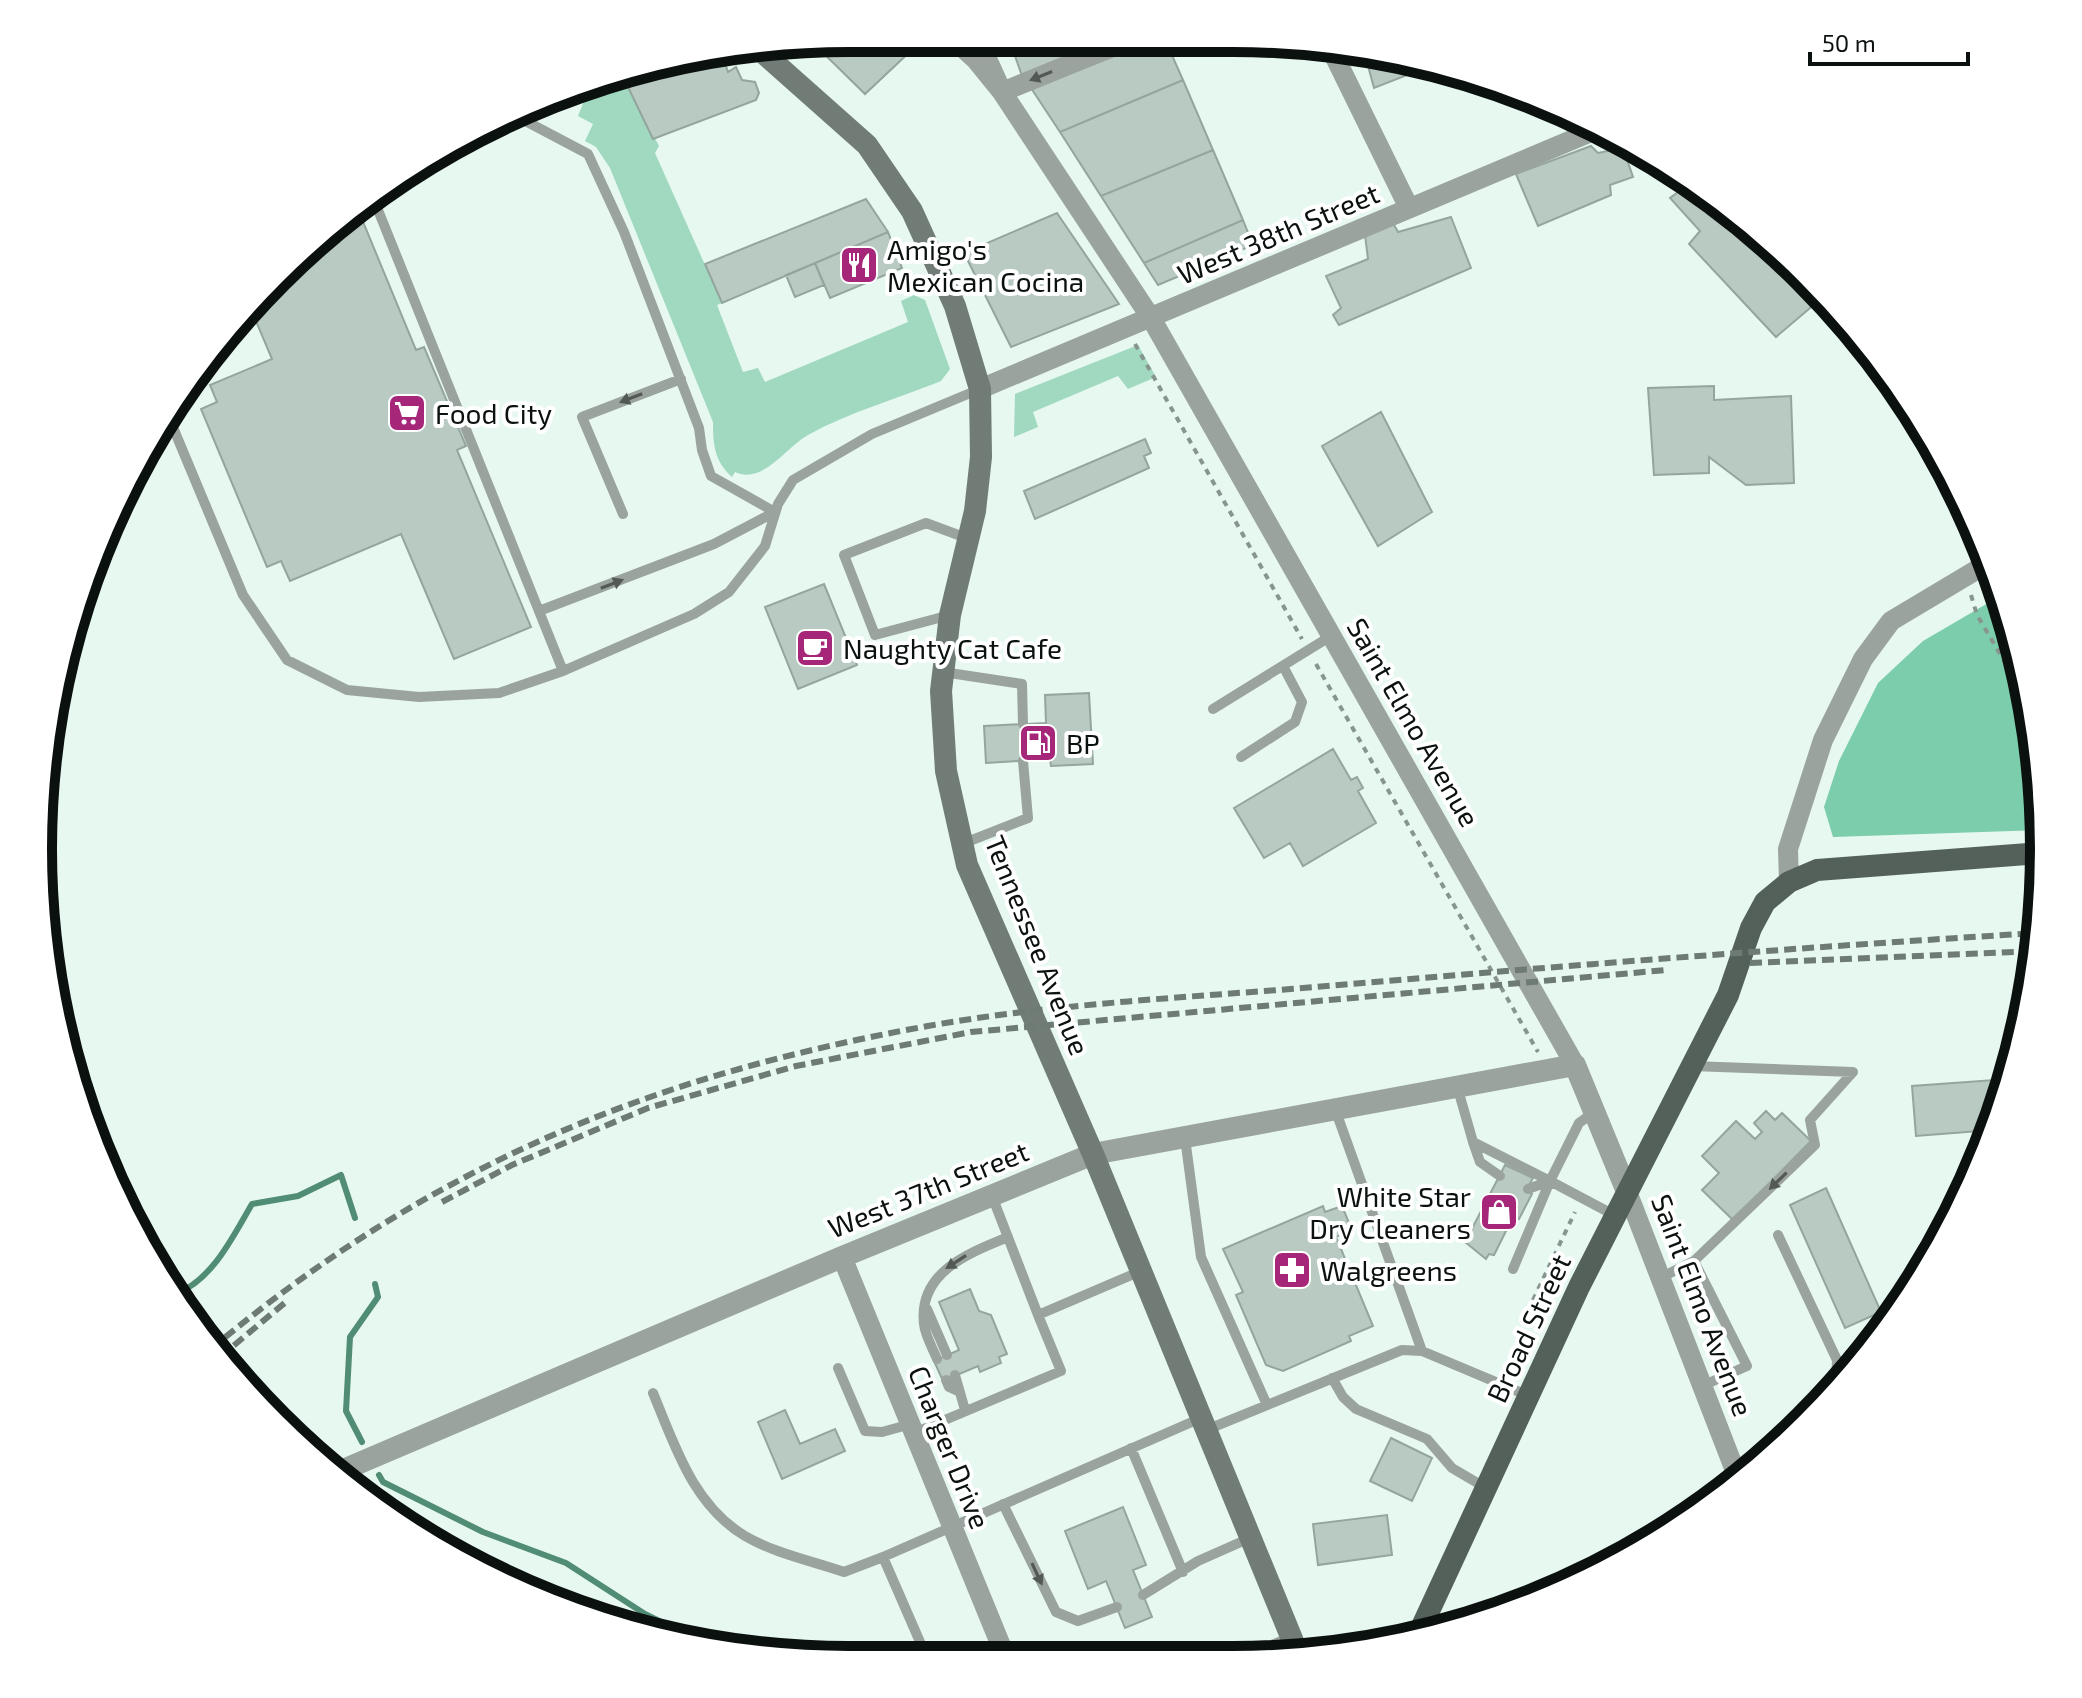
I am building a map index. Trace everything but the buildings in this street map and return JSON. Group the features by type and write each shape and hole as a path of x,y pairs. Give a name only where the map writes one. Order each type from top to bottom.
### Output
{"main road":[{"name":"Tennessee Avenue","path":"768,57 867,145 912,211 955,306 980,389 981,457 969,539 950,615 941,691 946,771 967,865 1093,1154 1294,1643"},
{"path":"1789,882 1817,870 2030,854"},
{"name":"Broad Street","path":"1424,1623 1529,1396 1728,995 1751,928 1765,902 1789,882"}],"street":[{"name":"Saint Elmo Avenue","path":"965,52 1002,92 1151,318 1575,1065 1734,1468"},
{"path":"984,52 1002,92 1100,52"},
{"path":"1336,59 1409,208"},
{"name":"West 38th Street","path":"980,389 1586,134"},
{"path":"1789,882 1788,849 1823,740 1863,659 1891,621 1979,569"},
{"name":"West 37th Street","path":"348,1468 842,1257 1093,1154 1575,1065"},
{"name":"Charger Drive","path":"842,1257 1001,1646"}],"lane":[{"path":"526,121 588,154 624,232 681,379 699,428 702,450 711,476 775,512"},
{"path":"377,207 563,671"},
{"path":"623,514 582,417 681,379"},
{"path":"173,427 243,595 287,660 347,690 419,697 499,693 563,671 694,614 729,592 765,546 775,512 793,480 812,466 872,434 980,389"},
{"path":"539,611 714,544 775,512"},
{"path":"950,615 875,635 844,555 926,523 969,539"},
{"path":"1213,709 1331,636"},
{"path":"1241,757 1295,722 1299,714 1302,702 1283,666"},
{"path":"943,672 1022,684 1023,724"},
{"path":"962,844 1028,818 1023,761"},
{"path":"1660,1278 1694,1261 1815,1145 1810,1120 1853,1072 1696,1057"},
{"path":"1457,1086 1480,1162 1500,1176"},
{"path":"1335,1109 1422,1351"},
{"path":"1513,1269 1550,1181 1579,1123 1594,1112"},
{"path":"1185,1137 1201,1257 1267,1405"},
{"path":"1473,1142 1616,1217"},
{"path":"1528,1189 1550,1181"},
{"path":"838,1368 865,1431 882,1432 913,1428 1061,1371 992,1196"},
{"path":"1778,1235 1837,1360 1837,1368"},
{"path":"942,1357 924,1324 932,1283 947,1268 1008,1237"},
{"path":"1694,1261 1747,1366 1702,1386"},
{"path":"1038,1315 1141,1271"},
{"path":"653,1393 689,1478 727,1524 747,1537 844,1572 1131,1448 1267,1405 1402,1350 1422,1351 1529,1396"},
{"path":"951,1378 949,1387 960,1392 965,1410"},
{"path":"1332,1378 1343,1397 1356,1409 1427,1439 1452,1468 1486,1488"},
{"path":"1131,1448 1183,1572"},
{"path":"1003,1504 1056,1612 1078,1621 1117,1607"},
{"path":"1143,1595 1250,1538"},
{"path":"883,1557 922,1646"}],"path":[{"path":"1966,576 1977,615 2009,670"}],"green space":[{"path":"634,82 629,88 659,146 655,153 722,303 717,305 743,372 758,368 765,382 908,322 901,301 914,295 925,300 950,369 941,381 808,435 765,469 745,475 735,472 732,477 718,458 713,422 610,168 596,147 585,141 593,124 578,116 586,97"},
{"path":"1138,345 1156,377 1128,389 1118,376 1033,412 1038,427 1014,437 1015,394"},
{"path":"1991,602 2015,694 2023,745 2029,830 1833,837 1824,807 1839,761 1878,683 1923,641"}],"waterway":[{"path":"184,1289 211,1268 252,1204 298,1196 341,1175 355,1218"},
{"path":"362,1442 346,1411 350,1337 378,1297 375,1284"},
{"path":"379,1475 383,1482 483,1532 566,1563 666,1624"}],"railway":[{"path":"222,1340 293,1285 376,1228 461,1180 547,1138 636,1102 729,1072 826,1047 928,1026 1082,1006 1688,957 2025,934"},
{"path":"1750,963 2023,952"},
{"path":"442,1202 512,1165 648,1108 796,1066 971,1032 1666,970"},
{"path":"229,1349 287,1301"}],"place":[{"name":"Amigo's Mexican Cocina","path":"859,265"},
{"name":"Food City","path":"407,413"},
{"name":"Naughty Cat Cafe","path":"815,648"},
{"name":"BP","path":"1038,743"},
{"name":"White Star Dry Cleaners","path":"1499,1212"},
{"name":"Walgreens","path":"1292,1270"}]}
